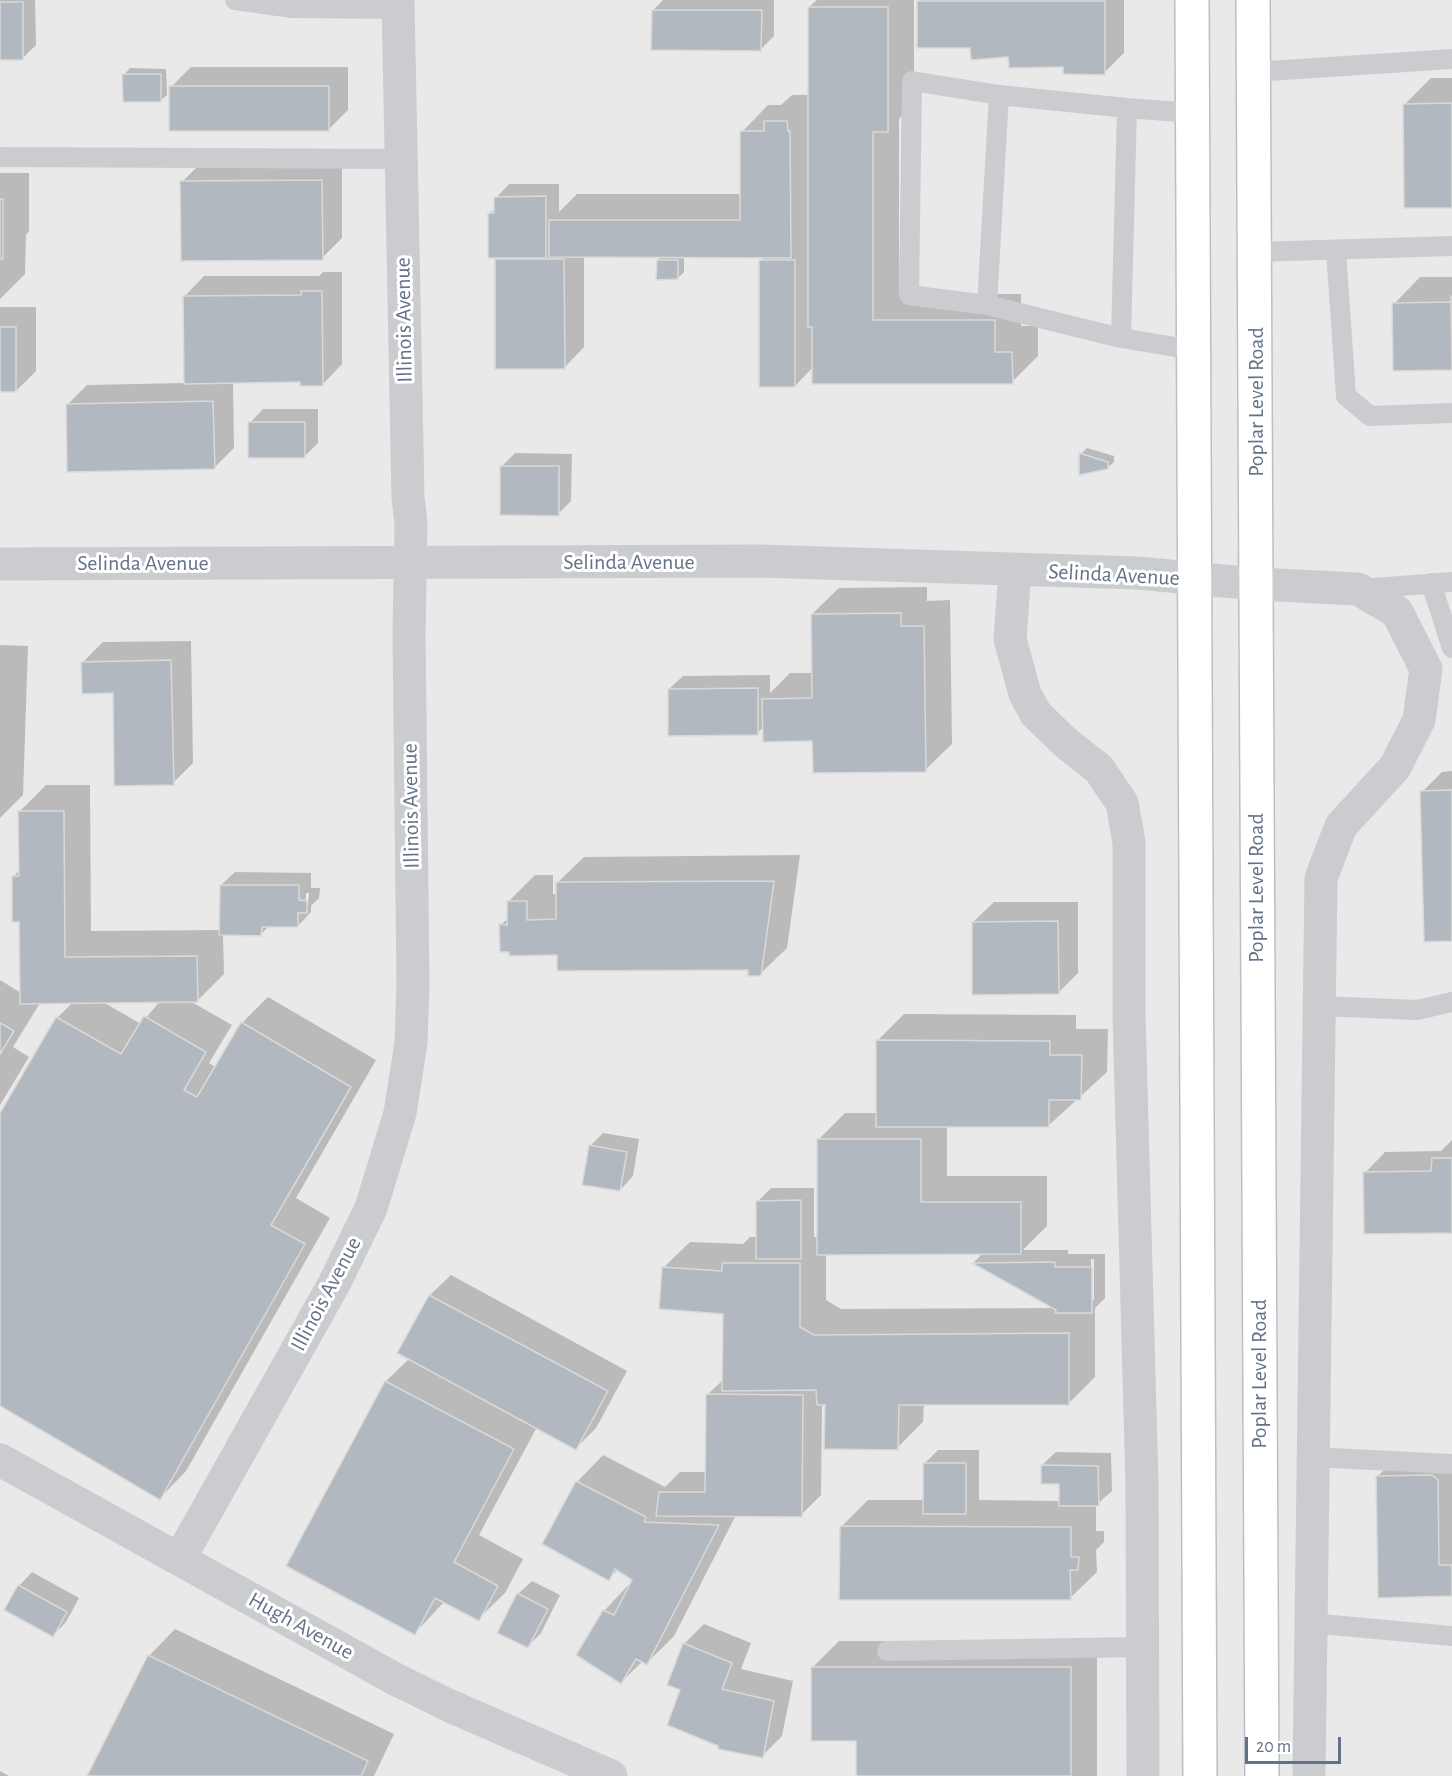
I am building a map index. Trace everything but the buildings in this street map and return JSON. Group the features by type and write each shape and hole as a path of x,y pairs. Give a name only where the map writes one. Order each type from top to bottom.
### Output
{"main road":[{"path":"1192,0 1200,1776"},
{"name":"Poplar Level Road","path":"1253,0 1262,1776"}],"street":[{"name":"Illinois Avenue","path":"180,1558 334,1284 366,1218 400,1113 411,1043 413,986 410,562 398,5"},
{"name":"Selinda Avenue","path":"0,564 760,561 1015,571 1137,573 1257,584 1358,589"},
{"path":"1015,571 1010,639 1024,694 1036,714 1099,769 1122,803 1129,842 1129,1015 1142,1484 1143,1776"},
{"path":"1309,1776 1321,878 1341,826 1395,767 1419,720 1426,669 1397,612 1358,589"},
{"name":"Hugh Avenue","path":"0,1460 395,1679 450,1706 611,1776"}],"lane":[{"path":"235,0 292,8 398,5"},
{"path":"1253,72 1452,59"},
{"path":"1192,113 999,95 912,81 909,295 987,305 1121,338 1193,350"},
{"path":"987,305 999,95"},
{"path":"1121,338 1127,108"},
{"path":"0,157 401,159"},
{"path":"1255,252 1452,246"},
{"path":"1336,250 1346,396 1370,416 1452,413"},
{"path":"1358,589 1452,582"},
{"path":"1431,583 1452,648"},
{"path":"1320,1006 1417,1010 1452,1002"},
{"path":"1312,1457 1452,1464"},
{"path":"1310,1623 1452,1636"},
{"path":"887,1652 1142,1647"}],"shaded area":[{"path":"0,0 1452,0 1452,1776 0,1776"}]}
